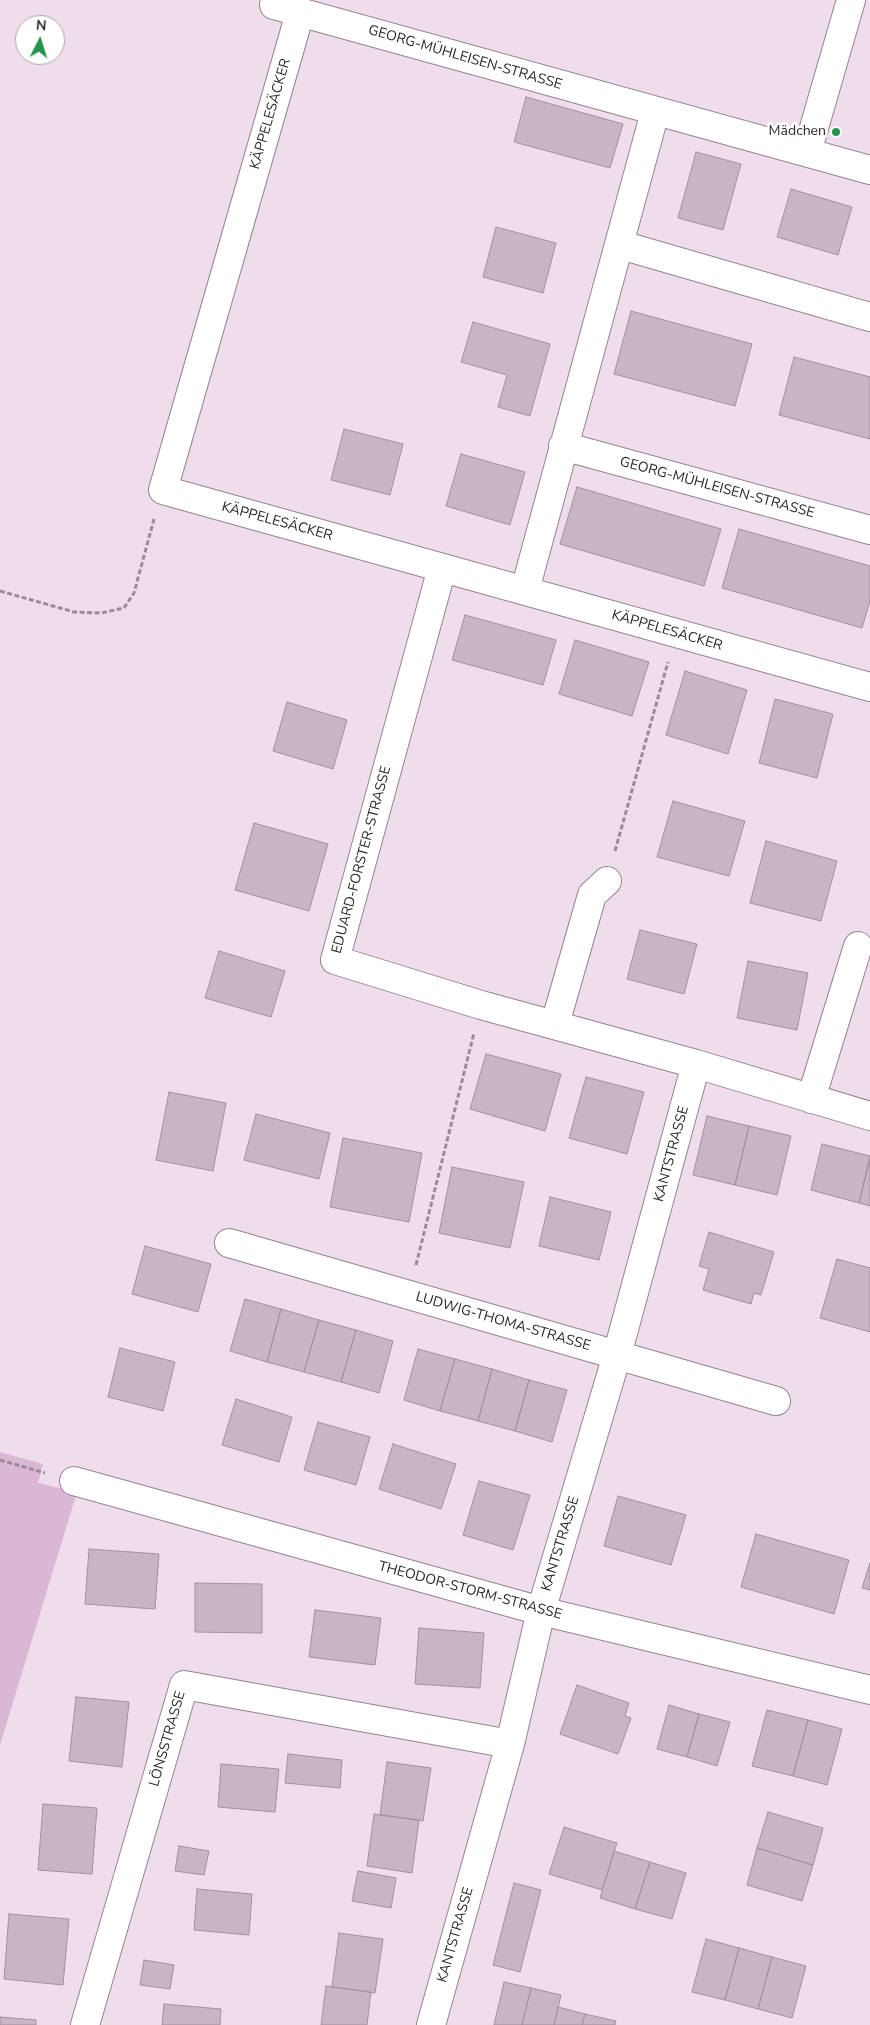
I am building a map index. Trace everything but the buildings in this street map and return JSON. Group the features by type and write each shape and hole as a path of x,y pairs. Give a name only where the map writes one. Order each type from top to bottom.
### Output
{"street":[{"path":"807,152 851,0"},
{"name":"GEORG-MÜHLEISEN-STRASSE","path":"274,5 870,170"},
{"name":"KÄPPELESÄCKER","path":"300,13 163,490 870,687"},
{"path":"526,590 563,446 620,245 655,112"},
{"path":"620,245 870,317"},
{"name":"GEORG-MÜHLEISEN-STRASSE","path":"563,446 870,530"},
{"name":"EDUARD-FORSTER-STRASSE","path":"442,568 335,960 481,1005 696,1064 811,1100 870,1116"},
{"path":"555,1024 592,895 607,881"},
{"path":"811,1100 858,946"},
{"name":"KANTSTRASSE","path":"431,2025 510,1744 541,1611 617,1355 696,1064"},
{"name":"LUDWIG-THOMA-STRASSE","path":"230,1243 776,1401"},
{"name":"THEODOR-STORM-STRASSE","path":"74,1481 541,1611 870,1690"},
{"name":"LÖNSSTRASSE","path":"85,2025 184,1685 510,1744"}],"path":[{"path":"0,591 74,612 101,613 124,608 134,593 163,490"},
{"path":"607,881 676,633"},
{"path":"408,1294 481,1005"},
{"path":"0,1460 74,1481"}],"shaded area":[{"path":"0,1452 43,1464 38,1483 77,1492 0,1745"}],"place":[{"name":"Mädchen","path":"836,132"}]}
